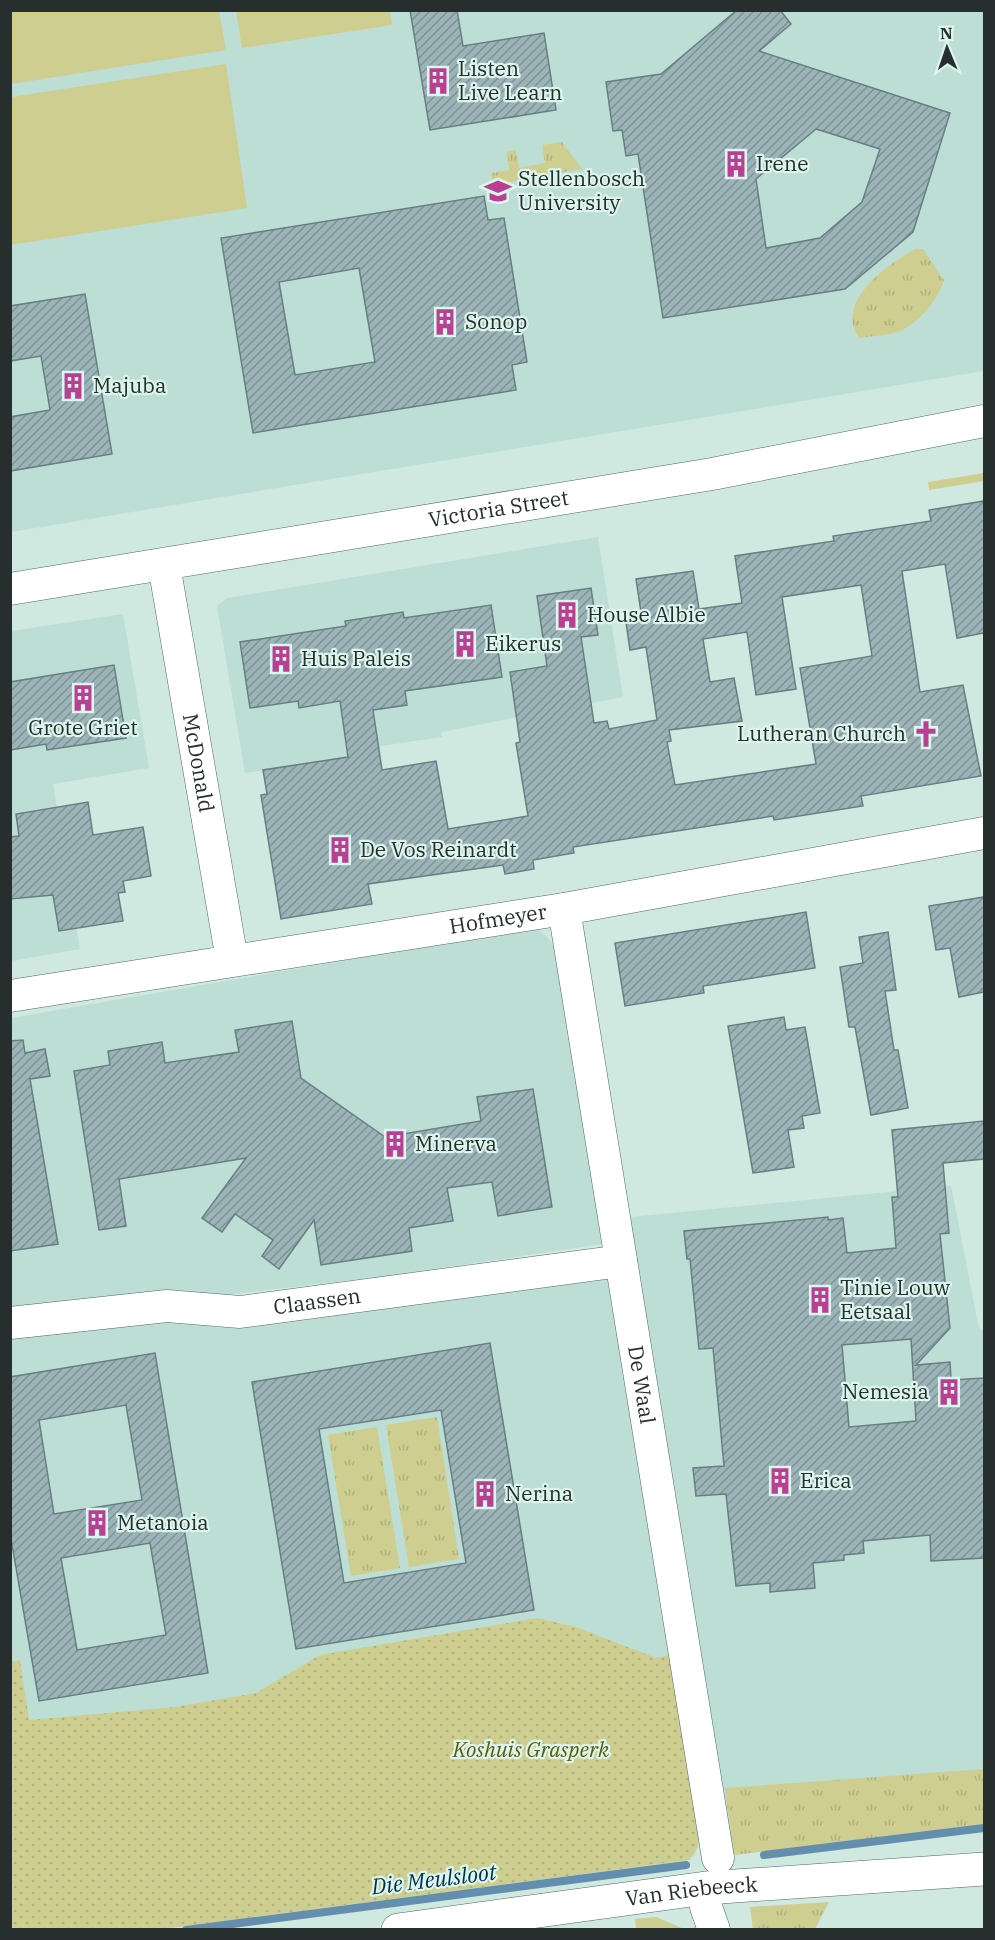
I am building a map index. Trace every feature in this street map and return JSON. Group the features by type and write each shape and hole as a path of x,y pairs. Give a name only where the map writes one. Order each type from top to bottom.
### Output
{"street":[{"name":"Victoria Street","path":"10,589 164,566 712,474 984,421"},
{"name":"McDonald","path":"164,566 232,960"},
{"name":"Hofmeyer","path":"10,996 564,909 984,833"},
{"name":"De Waal","path":"564,909 621,1261 712,1873 706,1907 714,1929"},
{"name":"Claassen","path":"10,1323 167,1306 240,1312 621,1261"},
{"name":"Van Riebeeck","path":"398,1929 712,1873 984,1869"}],"shaded area":[{"name":"Stellenbosch University","path":"11,11 984,11 984,371 11,532"},
{"path":"598,537 623,697 441,732 442,737 347,751 348,757 245,773 217,606 227,598"},
{"path":"123,614 149,768 53,784 80,949 11,961 11,631"},
{"path":"527,929 539,930 546,936 553,945 557,958 602,1244 387,1276 208,1297 180,1290 11,1307 11,1018"},
{"path":"951,1186 979,1328 984,1330 984,1824 734,1855 630,1217"},
{"path":"607,1274 699,1837 695,1855 689,1860 163,1929 11,1929 10,1336 180,1319 217,1328"}],"green space":[{"path":"11,10 219,11 226,50 11,84"},
{"path":"236,11 390,11 392,25 242,48"},
{"path":"226,64 247,208 11,245 11,97"},
{"path":"562,142 582,169 493,185 491,173 509,170 507,151 516,150 519,168 545,163 542,145"},
{"path":"915,249 923,249 944,280 937,296 920,318 905,329 859,338 853,324 853,311 858,298 878,275"},
{"path":"984,473 984,481 929,490 928,482"},
{"path":"437,1417 459,1559 409,1567 386,1425"},
{"path":"377,1427 400,1568 351,1576 328,1435"},
{"name":"Koshuis Grasperk","path":"537,1618 576,1627 656,1658 669,1655 699,1837 698,1847 689,1860 163,1929 11,1930 11,1662 20,1660 29,1720 175,1707 256,1693 320,1655"},
{"path":"984,1769 984,1824 734,1855 725,1788"},
{"path":"829,1902 815,1929 753,1929 750,1907"},
{"path":"656,1917 684,1929 636,1929 635,1919"}],"building":[{"name":"Listen Live Learn","path":"410,10 457,10 463,46 544,33 556,110 430,130"},
{"name":"Irene","path":"737,10 780,10 791,24 759,51 950,113 913,232 845,289 663,318 638,154 626,156 622,130 613,131 606,82 661,74","holes":["816,129 880,149 862,202 820,238 766,248 756,179"]},
{"name":"Sonop","path":"484,196 488,220 504,218 527,362 512,365 516,390 253,433 221,238","holes":["359,268 375,362 295,375 279,282"]},
{"name":"Majuba","path":"85,294 112,454 10,471 10,417 50,410 41,356 10,361 10,306"},
{"path":"984,501 984,633 957,638 945,564 902,571 920,692 963,685 981,776 861,796 863,806 774,820 773,816 573,847 574,853 533,860 534,869 505,874 503,865 368,884 372,904 281,919 261,795 267,794 263,770 348,757 340,701 299,708 298,701 250,708 240,642 346,626 345,621 403,612 404,618 491,605 502,677 405,691 407,705 373,710 382,770 436,761 448,829 528,816 516,743 520,742 510,672 547,666 537,596 591,588 598,635 581,637 594,723 607,721 609,729 657,720 646,647 630,650 626,622 642,619 636,579 693,571 699,609 742,603 735,556 834,541 833,536 931,521 929,510","holes":["861,585 872,656 800,668 816,764 675,785 667,742 671,741 669,730 742,721 734,678 710,682 703,639 747,632 756,695 796,689 782,597"]},
{"name":"Grote Griet","path":"114,665 126,738 47,750 46,744 10,750 10,682"},
{"path":"88,802 93,835 143,827 151,876 123,881 125,892 118,893 123,921 59,931 53,895 10,899 10,837 19,836 16,814"},
{"path":"984,897 984,992 959,997 950,948 936,950 929,906"},
{"path":"806,912 815,968 703,986 704,993 625,1006 615,943"},
{"path":"888,932 896,990 885,991 894,1050 898,1050 908,1108 871,1115 855,1027 849,1027 840,967 863,963 859,937"},
{"path":"784,1017 786,1030 805,1027 820,1113 802,1116 804,1128 788,1130 794,1167 753,1173 728,1026"},
{"name":"Minerva","path":"292,1021 301,1078 385,1137 481,1121 477,1097 533,1089 552,1207 498,1216 492,1182 447,1188 453,1221 409,1228 412,1251 321,1265 314,1220 279,1269 262,1256 273,1240 235,1214 222,1232 202,1218 246,1158 119,1179 126,1226 99,1230 74,1071 110,1065 108,1051 162,1042 165,1063 239,1052 235,1030"},
{"path":"23,1040 25,1053 45,1049 50,1076 30,1079 58,1244 10,1251 10,1041"},
{"path":"984,1121 984,1159 943,1163 949,1233 940,1234 950,1328 916,1365 950,1362 951,1380 984,1378 984,1558 931,1561 930,1535 863,1541 864,1553 844,1555 844,1560 813,1563 815,1588 770,1592 770,1583 736,1586 726,1494 696,1496 693,1468 724,1466 713,1348 699,1349 690,1259 687,1259 684,1231 828,1217 828,1220 843,1218 847,1253 896,1248 892,1197 898,1197 892,1130","holes":["911,1339 916,1421 849,1427 842,1345"]},
{"name":"Nerina","path":"490,1343 534,1610 296,1649 252,1382","holes":["441,1410 466,1563 344,1583 319,1429"]},
{"name":"Metanoia","path":"155,1353 208,1673 39,1701 10,1533 10,1377","holes":["126,1405 142,1500 54,1514 39,1420","150,1543 166,1635 77,1650 61,1558"]}],"waterway":[{"name":"Die Meulsloot","path":"764,1855 984,1828"},
{"name":"Die Meulsloot","path":"186,1930 686,1865"}],"place":[{"name":"Listen Live Learn","path":"438,81"},
{"name":"Irene","path":"736,164"},
{"name":"Stellenbosch University","path":"498,191"},
{"name":"Sonop","path":"445,322"},
{"name":"Majuba","path":"73,386"},
{"name":"House Albie","path":"567,615"},
{"name":"Eikerus","path":"465,644"},
{"name":"Huis Paleis","path":"281,659"},
{"name":"Grote Griet","path":"83,698"},
{"name":"Lutheran Church","path":"926,734"},
{"name":"De Vos Reinardt","path":"340,850"},
{"name":"Minerva","path":"395,1144"},
{"name":"Tinie Louw Eetsaal","path":"820,1300"},
{"name":"Nemesia","path":"949,1392"},
{"name":"Erica","path":"780,1481"},
{"name":"Nerina","path":"485,1494"},
{"name":"Metanoia","path":"97,1523"}]}
